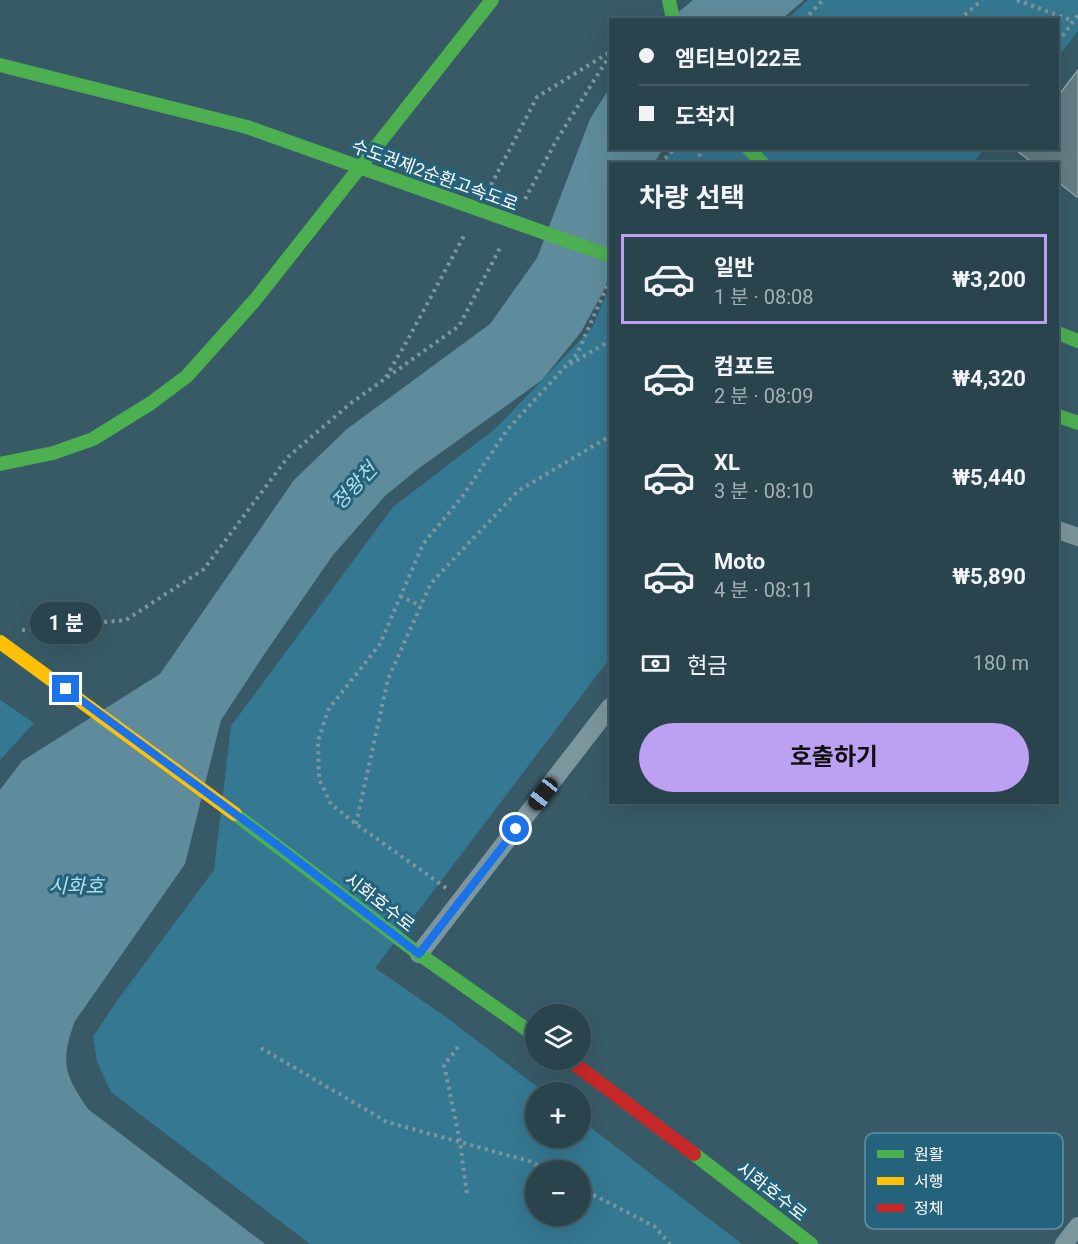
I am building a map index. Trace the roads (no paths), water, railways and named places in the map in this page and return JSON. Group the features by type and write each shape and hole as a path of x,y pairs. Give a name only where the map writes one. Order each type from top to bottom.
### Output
{"main road":[{"path":"0,464 53,453 93,438 151,404 187,376 255,300 492,0"},
{"path":"669,0 673,18"},
{"name":"수도권제2순환고속도로","path":"0,64 247,127 609,256"},
{"path":"330,177 351,149"},
{"path":"750,150 761,162"},
{"path":"1059,333 1078,341"},
{"path":"1059,416 1078,423"},
{"name":"시화호수로","path":"0,642 264,835 419,954 525,1028"},
{"name":"시화호수로","path":"584,1070 811,1244"}],"street":[{"path":"1059,530 1078,537"},
{"path":"419,954 609,707"},
{"path":"1064,1244 1078,1226"}],"water":[{"path":"693,0 804,0 783,18 671,18"},
{"path":"609,89 609,150 662,150 655,162 609,162 609,276 604,290 581,332 542,380 418,469 385,496 333,555 221,720 185,864 75,1021 70,1035 66,1058 69,1077 88,1109 265,1244 0,1244 0,790 22,761 160,674 294,480 347,429 490,324 537,258 590,119"}],"water label":[{"name":"정왕천","path":"354,486"},
{"name":"시화호","path":"76,886"}]}
